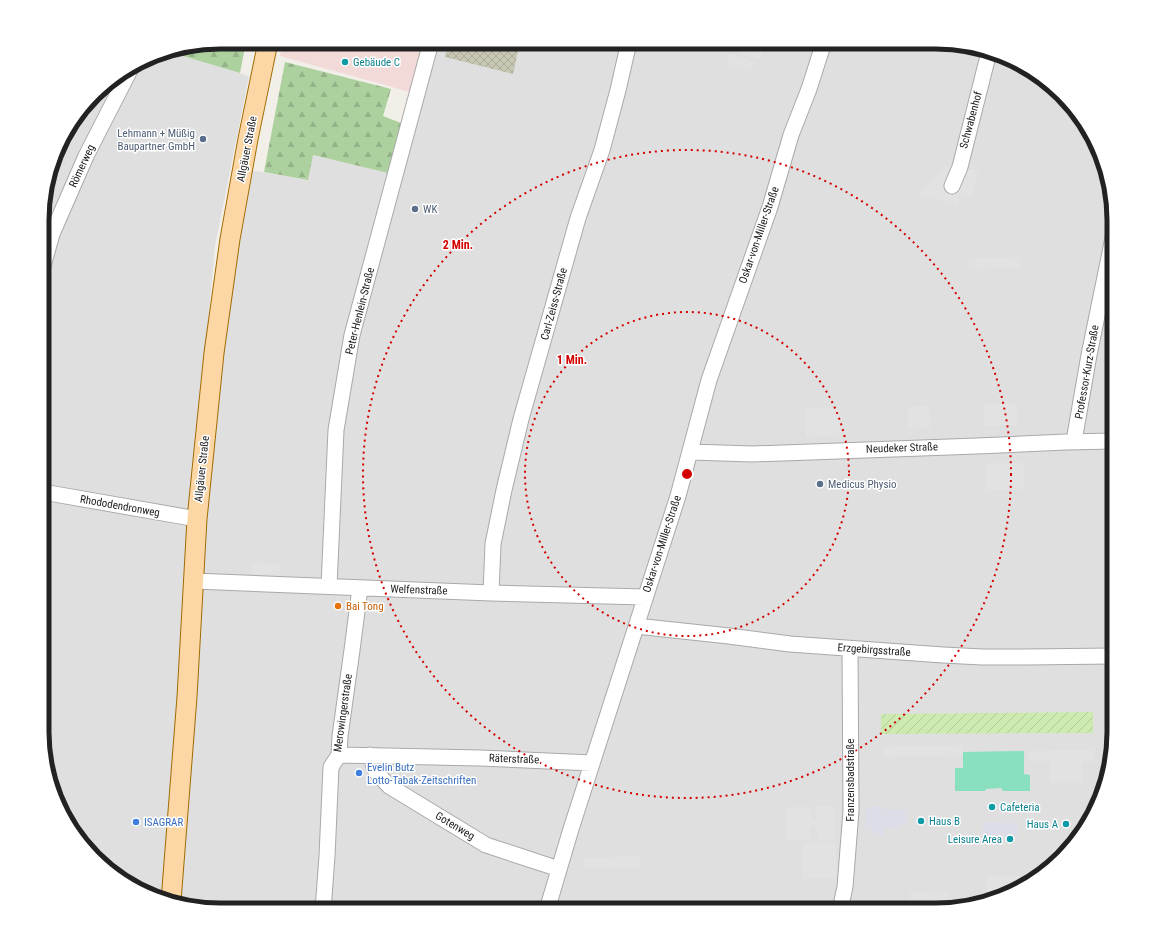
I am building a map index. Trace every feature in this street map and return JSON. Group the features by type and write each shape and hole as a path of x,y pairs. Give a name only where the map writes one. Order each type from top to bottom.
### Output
{"main road":[{"name":"Allgäuer Straße","path":"171,896 184,739 197,519 213,366 225,270 248,139 267,49"}],"street":[{"name":"Peter-Henlein-Straße","path":"329,586 336,430 353,333 429,49"},
{"name":"Carl-Zeiss-Straße","path":"491,593 493,544 521,419 578,218 602,150 627,49"},
{"name":"Oskar-von-Miller-Straße","path":"549,903 678,496 710,380 770,207 791,135 809,89 822,49"},
{"name":"Schwabenhof","path":"952,186 960,167 988,57"},
{"name":"Römerweg","path":"49,245 52,234 86,156 126,77"},
{"name":"Professor-Kurz-Straße","path":"1074,441 1089,355 1107,267"},
{"name":"Neudeker Straße","path":"690,452 773,453 1107,441"},
{"name":"Rhododendronweg","path":"49,493 197,519"},
{"name":"Welfenstraße","path":"194,581 491,593 645,597"},
{"name":"Merowingerstraße","path":"324,903 331,767 339,755 340,736 360,588"},
{"name":"Erzgebirgsstraße","path":"636,626 790,644 850,649 982,657 1107,656"},
{"name":"Franzensbadstraße","path":"842,903 845,887 851,811 850,649"},
{"name":"Räterstraße","path":"339,755 502,759 592,764"},
{"name":"Gotenweg","path":"370,755 376,772 390,786 486,845 559,869"}],"shaded area":[{"path":"282,49 421,49 410,92 280,56"},
{"path":"421,49 947,49 970,52 1002,62 1022,72 1040,84 1065,107 1084,134 1094,154 1104,186 1107,209 1107,743 1104,766 1094,798 1084,818 1072,836 1049,861 1022,880 1002,890 970,900 947,903 209,903 177,897 213,403 249,170 308,180 312,155 393,174 410,92"},
{"path":"447,49 518,49 513,74 445,57"},
{"path":"743,49 757,49 763,51 760,60 741,54"},
{"path":"730,54 754,62 751,72 726,64"},
{"path":"178,55 249,76 215,246 201,399 163,893 134,880 116,868 91,845 72,818 62,798 52,766 49,743 49,209 52,186 62,154 72,134 91,107 107,91 134,72 154,62"},
{"path":"945,166 978,171 972,197 960,193 958,205 917,195"},
{"path":"1020,257 1020,268 969,269 969,259"},
{"path":"984,404 1017,404 1017,425 985,426"},
{"path":"929,406 930,428 908,429 908,407"},
{"path":"839,408 840,435 806,437 805,409"},
{"path":"986,463 1024,463 1024,489 986,490"},
{"path":"253,563 281,564 280,575 252,574"},
{"path":"963,745 963,755 884,757 884,747"},
{"path":"1094,750 1094,761 1082,762 1082,783 1049,783 1049,761 1028,761 1028,751"},
{"path":"882,805 883,809 907,810 907,825 901,825 900,828 884,829 883,835 873,835 872,829 865,829 866,808"},
{"path":"815,806 834,806 835,840 817,840 817,827 810,827 810,840 787,841 786,807 810,807 811,820 816,819"},
{"path":"1017,821 1018,836 1003,837 1003,841 983,841 983,822"},
{"path":"803,843 836,843 836,878 803,879"},
{"path":"640,856 640,868 582,868 584,858"},
{"path":"987,876 1020,876 1020,881 1002,890 987,895"},
{"path":"947,891 947,903 911,903 910,892"}],"green space":[{"path":"209,49 245,49 240,73 178,54"},
{"path":"285,62 391,89 383,116 401,123 388,173 313,155 308,180 264,172"},
{"path":"1093,712 1093,733 881,734 881,714"},
{"path":"1024,751 1024,774 1030,775 1030,791 1003,791 1001,788 986,789 985,791 955,791 955,768 963,768 963,752"}],"place":[{"name":"Gebäude C","path":"345,62"},
{"name":"Lehmann + Müßig Baupartner GmbH","path":"203,139"},
{"name":"WK","path":"415,209"},
{"name":"Medicus Physio","path":"820,484"},
{"name":"Bai Tong","path":"338,606"},
{"name":"Evelin Butz Lotto-Tabak-Zeitschriften","path":"359,773"},
{"name":"Cafeteria","path":"992,807"},
{"name":"Haus B","path":"921,821"},
{"name":"ISAGRAR","path":"136,822"},
{"name":"Haus A","path":"1066,824"},
{"name":"Leisure Area","path":"1010,839"}]}
